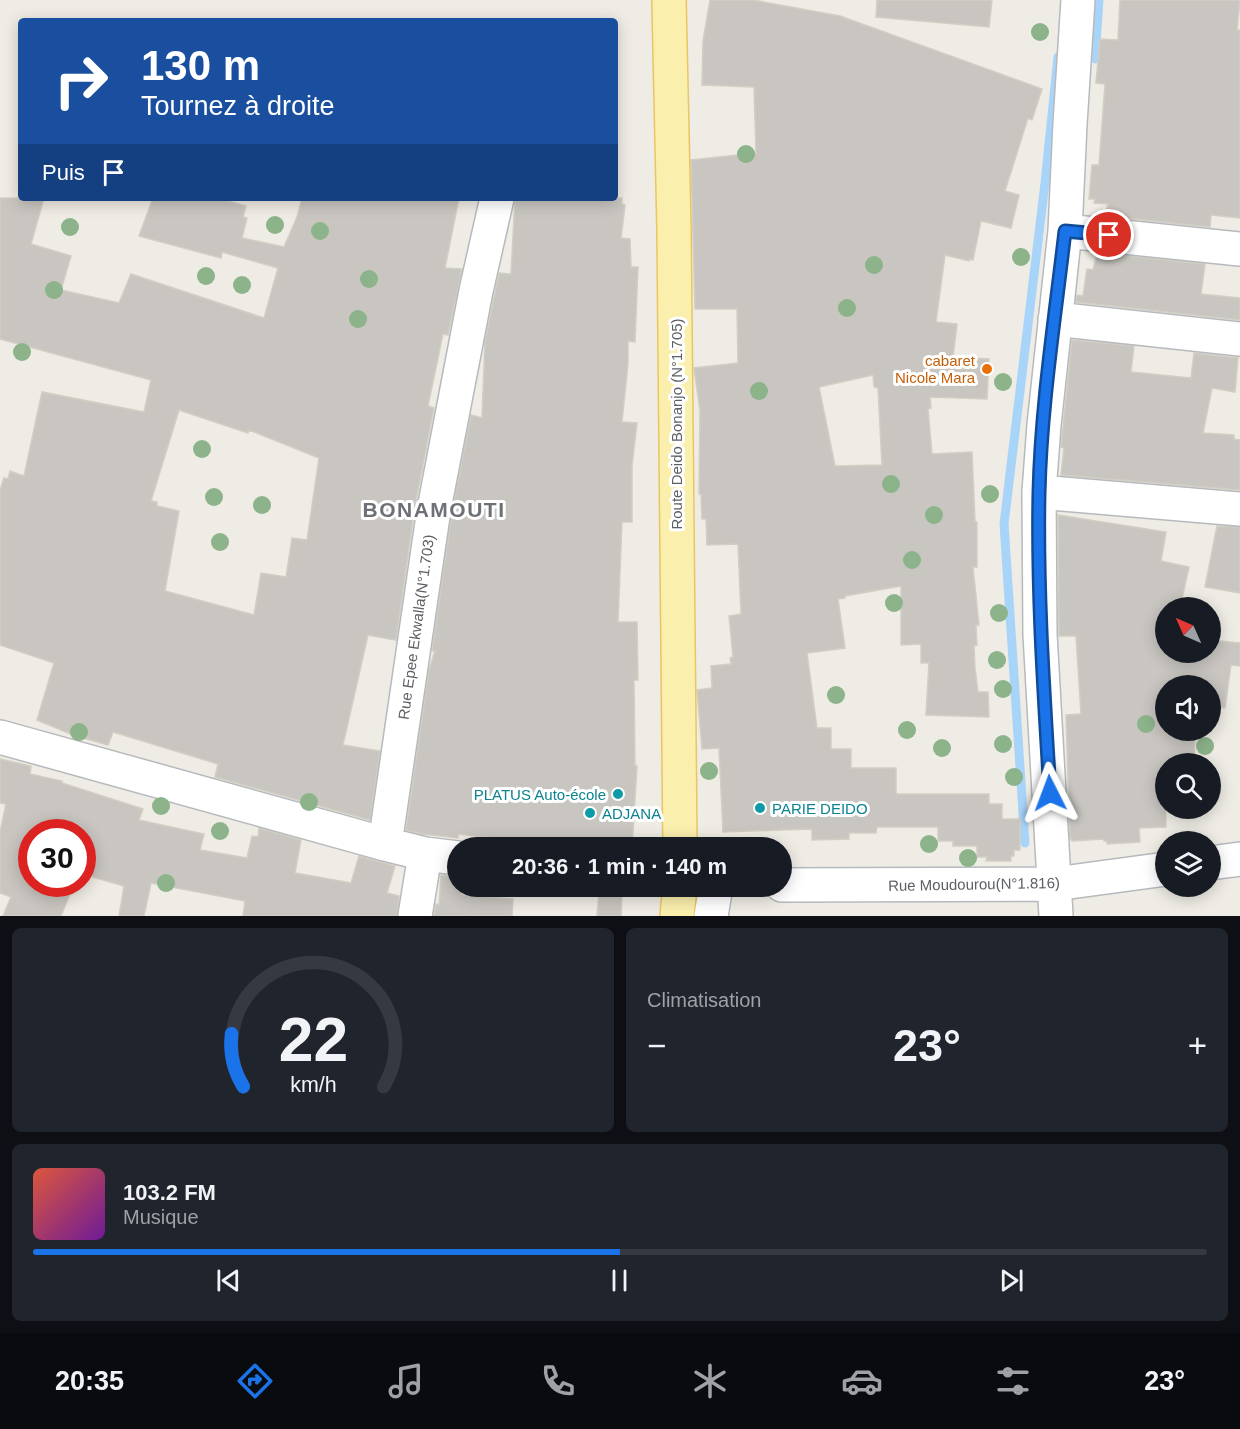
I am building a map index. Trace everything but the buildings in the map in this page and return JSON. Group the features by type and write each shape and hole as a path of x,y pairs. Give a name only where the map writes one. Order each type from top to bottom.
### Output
{"main road":[{"name":"Route Deido Bonanjo (N°1.705)","path":"669,0 674,230 680,837"},
{"path":"677,916 679,897"}],"street":[{"path":"1055,900 1040,634 1039,492 1065,231 1078,0"},
{"name":"Rue Epee Ekwalla(N°1.703)","path":"386,844 434,510 495,201"},
{"path":"1065,231 1240,249"},
{"path":"1055,319 1240,339"},
{"path":"1039,492 1240,508"},
{"path":"0,737 386,844 425,854 447,857"},
{"path":"415,916 425,854"},
{"path":"1221,862 1240,859"},
{"name":"Rue Moudourou(N°1.816)","path":"792,886 1055,900 1155,872"},
{"path":"711,916 714,897"}],"waterway":[{"path":"1095,59 1099,0"},
{"path":"1025,843 1004,524 1058,57"}],"place":[{"name":"cabaret Nicole Mara","path":"987,369"},
{"name":"PLATUS Auto-école","path":"618,794"},
{"name":"PARIE DEIDO","path":"760,808"},
{"name":"ADJANA","path":"590,813"}],"district":[{"name":"BONAMOUTI","path":"434,509"}],"route":[{"path":"1050,793 1040,634 1039,492 1044,425 1065,231 1109,235"}]}
